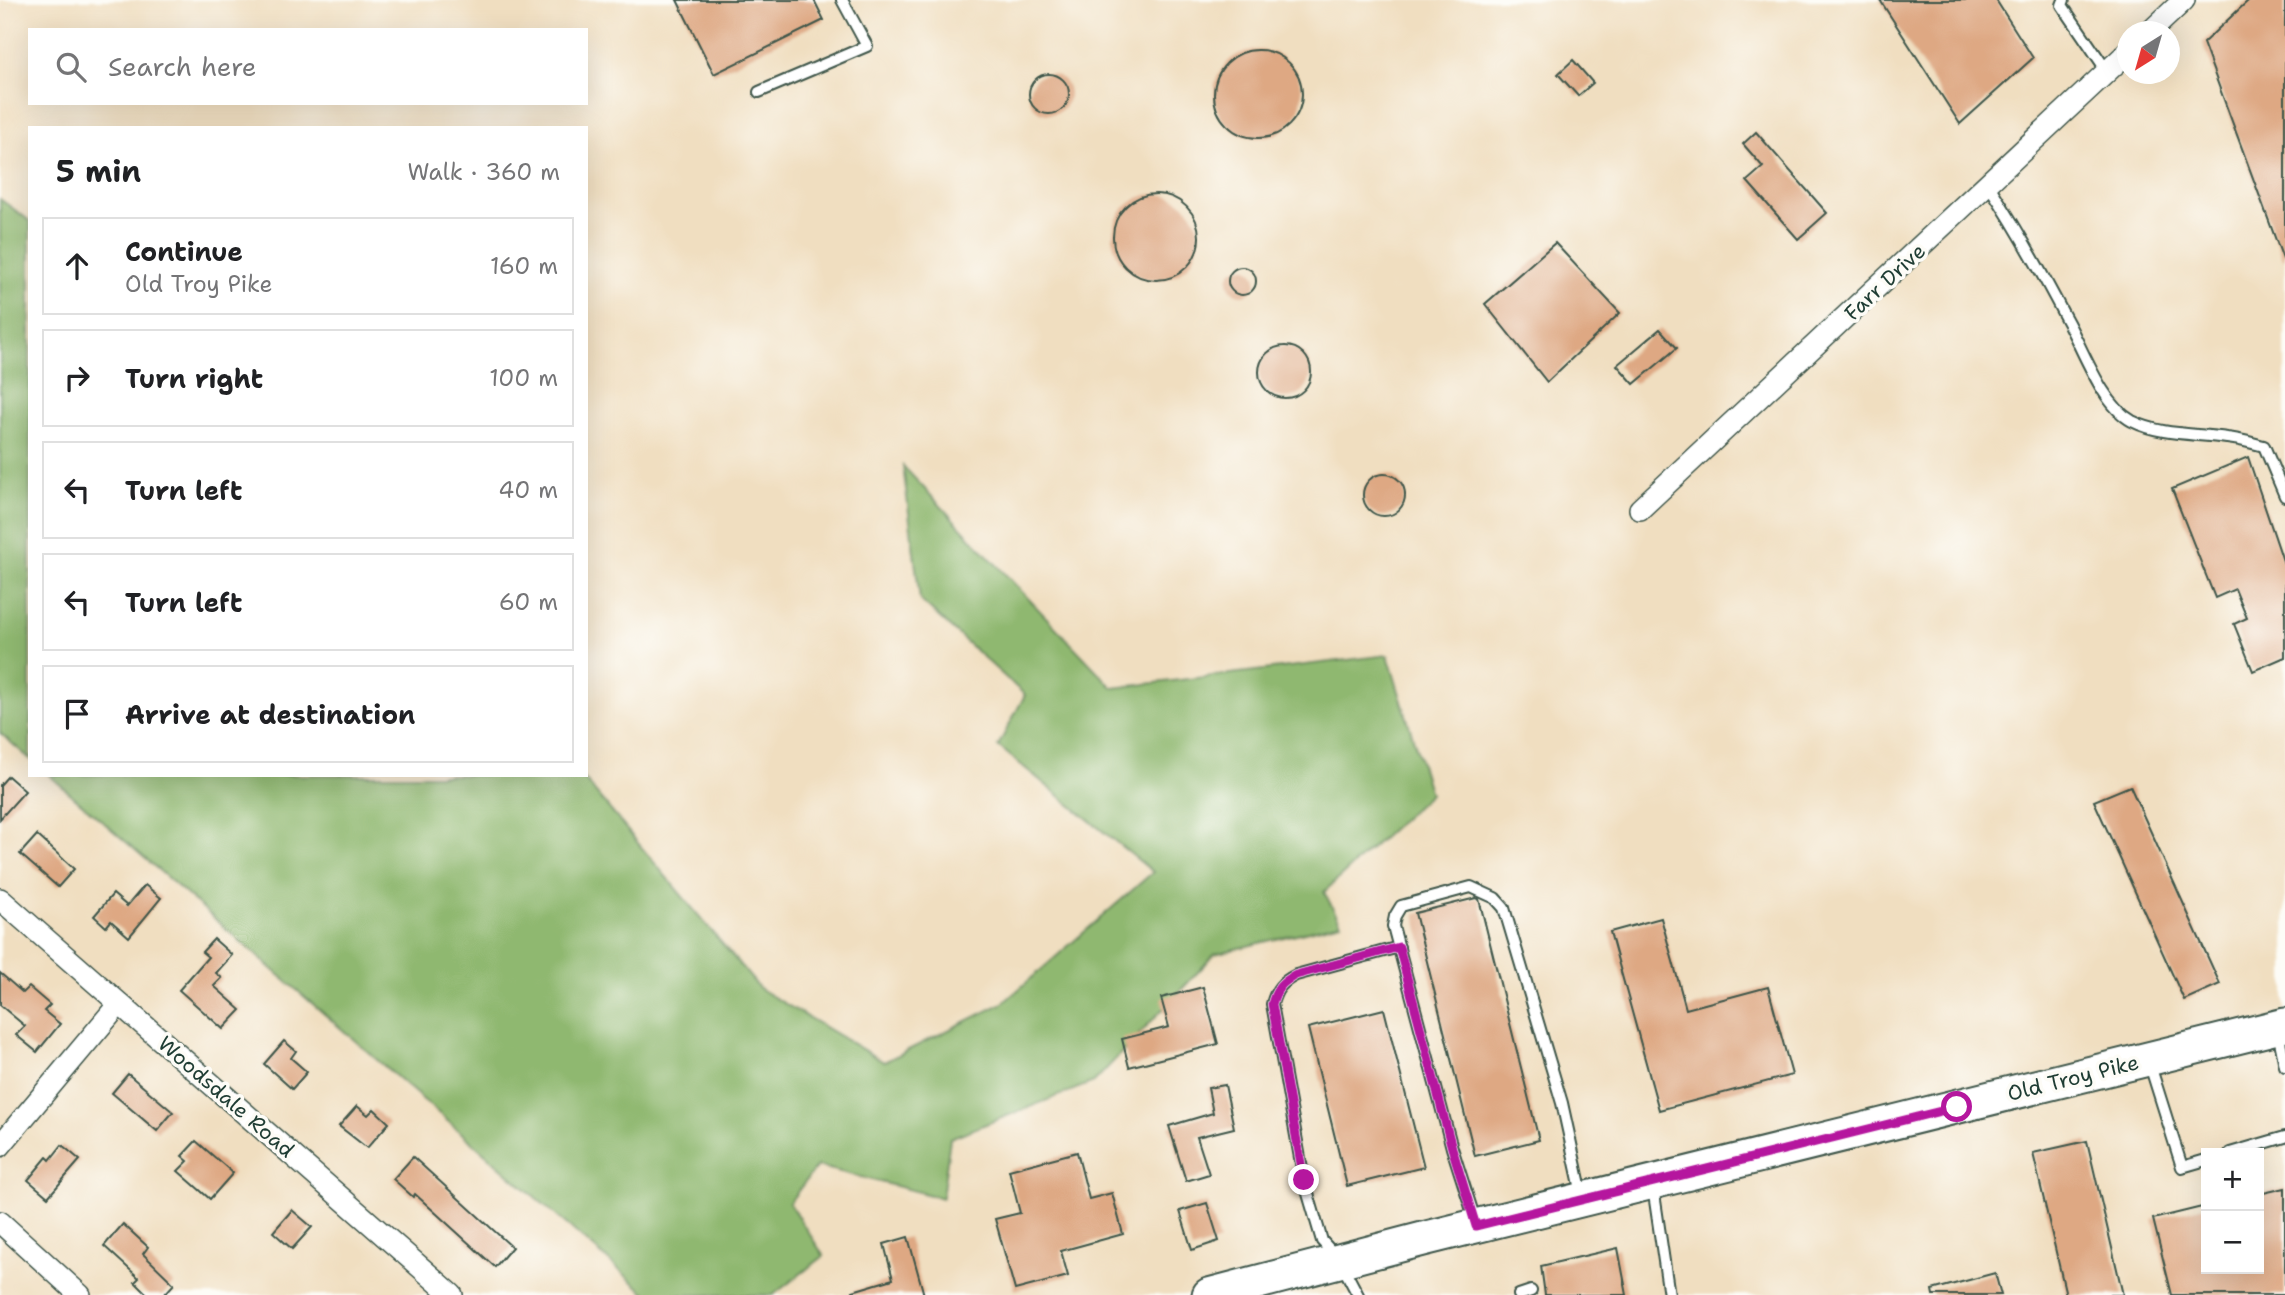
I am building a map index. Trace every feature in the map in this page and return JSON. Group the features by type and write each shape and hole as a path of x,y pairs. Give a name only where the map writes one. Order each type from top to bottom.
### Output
{"main road":[{"name":"Old Troy Pike","path":"1217,1294 1583,1199 2281,1026"}],"street":[{"path":"2162,21 2184,0"},
{"name":"Farr Drive","path":"1640,509 2117,62"},
{"name":"Woodsdale Road","path":"0,899 452,1295"},
{"path":"0,1146 119,1004"},
{"path":"0,1222 80,1295"}],"lane":[{"path":"759,92 867,46 842,0"},
{"path":"2064,0 2062,5 2068,15 2107,71"},
{"path":"1988,184 2007,213 2105,393 2121,415 2136,423 2181,435 2228,438 2264,446 2285,496"},
{"path":"1476,1226 1452,1148 1393,926 1401,906 1471,887 1495,898 1504,908 1562,1103 1583,1199"},
{"path":"1358,1295 1340,1261 1322,1241 1304,1180 1272,1004 1275,992 1283,982 1296,975 1399,947"},
{"path":"2281,1026 2285,1066"},
{"path":"2148,1059 2182,1167 2201,1161"},
{"path":"2247,1148 2285,1137"},
{"path":"1652,1182 1669,1295"},
{"path":"1519,1295 1531,1291"}],"green space":[{"path":"0,199 28,220 28,757 0,733"},
{"path":"903,466 1113,688 1388,655 1430,794 1324,892 1341,923 1215,954 1094,1082 950,1138 942,1198 817,1166 789,1203 824,1256 773,1295 648,1295 51,777 583,777 760,989 884,1062 1003,1003 1153,872 998,746 1025,695 920,600"}],"building":[{"path":"677,0 814,0 824,20 714,74"},
{"path":"1880,0 1996,0 2033,58 1960,124"},
{"path":"2249,0 2285,0 2283,259 2203,43"},
{"path":"1249,50 1267,50 1283,57 1295,69 1302,85 1302,103 1295,119 1283,131 1267,138 1249,138 1233,131 1221,119 1214,103 1214,85 1221,69 1233,57"},
{"path":"1573,60 1593,83 1578,96 1558,74"},
{"path":"1049,74 1057,75 1063,80 1068,86 1068,102 1063,108 1057,113 1049,114 1041,113 1035,108 1030,102 1029,94 1030,86 1035,80 1041,75"},
{"path":"1756,132 1827,213 1798,239 1747,181 1763,167 1743,144"},
{"path":"1156,194 1173,197 1187,206 1196,220 1199,237 1196,254 1187,268 1173,277 1156,280 1139,277 1125,268 1116,254 1113,237 1116,220 1125,206 1139,197"},
{"path":"1555,243 1620,313 1547,382 1485,304"},
{"path":"1242,267 1252,271 1256,281 1252,291 1242,295 1232,291 1228,281 1232,271"},
{"path":"1660,329 1677,348 1634,384 1617,365"},
{"path":"1285,346 1295,348 1303,354 1309,362 1309,382 1303,390 1295,396 1285,398 1275,396 1267,390 1261,382 1259,372 1261,362 1267,354 1275,348"},
{"path":"2248,457 2285,567 2285,657 2253,671 2234,624 2247,618 2235,589 2215,598 2172,489"},
{"path":"1384,474 1399,480 1405,495 1399,510 1384,516 1369,510 1363,495 1369,480"},
{"path":"8,776 25,791 0,819 0,785"},
{"path":"2130,786 2220,984 2184,1000 2094,801"},
{"path":"37,835 74,869 58,887 20,854"},
{"path":"145,885 161,898 129,937 111,921 106,927 94,916 113,894 127,906"},
{"path":"1479,899 1539,1140 1475,1156 1415,913"},
{"path":"1661,918 1686,1009 1768,987 1792,1075 1659,1110 1610,932"},
{"path":"214,939 232,955 216,973 222,978 214,986 241,1010 223,1029 179,990 208,957 202,952"},
{"path":"0,973 23,993 29,987 50,1005 44,1011 60,1024 37,1052 16,1035 25,1026 0,1005"},
{"path":"1203,987 1218,1044 1129,1067 1122,1039 1169,1027 1161,998"},
{"path":"1384,1009 1424,1167 1347,1186 1308,1028"},
{"path":"284,1041 296,1051 291,1058 307,1072 292,1089 264,1064"},
{"path":"128,1074 173,1112 157,1131 112,1093"},
{"path":"1225,1085 1234,1128 1197,1137 1209,1174 1186,1181 1169,1126 1213,1113 1208,1088"},
{"path":"357,1106 368,1115 374,1109 389,1123 367,1148 339,1126"},
{"path":"196,1141 233,1173 210,1199 178,1171 188,1161 182,1156"},
{"path":"2087,1141 2123,1295 2066,1295 2033,1153"},
{"path":"62,1145 80,1160 48,1197 28,1180 47,1157 50,1160"},
{"path":"1077,1152 1089,1199 1112,1193 1123,1234 1061,1251 1068,1276 1015,1290 995,1219 1020,1213 1009,1170"},
{"path":"413,1157 512,1247 495,1267 415,1194 413,1197 393,1179"},
{"path":"2285,1188 2285,1295 2172,1295 2153,1219 2201,1207 2201,1274 2264,1274 2264,1193"},
{"path":"1207,1203 1219,1241 1192,1250 1180,1211"},
{"path":"292,1210 312,1227 292,1249 273,1232"},
{"path":"123,1224 148,1247 143,1254 174,1284 164,1295 148,1295 135,1282 139,1278 104,1246"},
{"path":"908,1237 924,1295 854,1295 853,1291 893,1279 884,1244"},
{"path":"1618,1248 1627,1295 1545,1295 1541,1266"},
{"path":"1995,1273 2001,1295 1933,1295 1932,1290"}],"route":[{"path":"1304,1180 1272,1004 1275,992 1283,982 1296,975 1399,947 1452,1148 1476,1226 1957,1107"}]}
